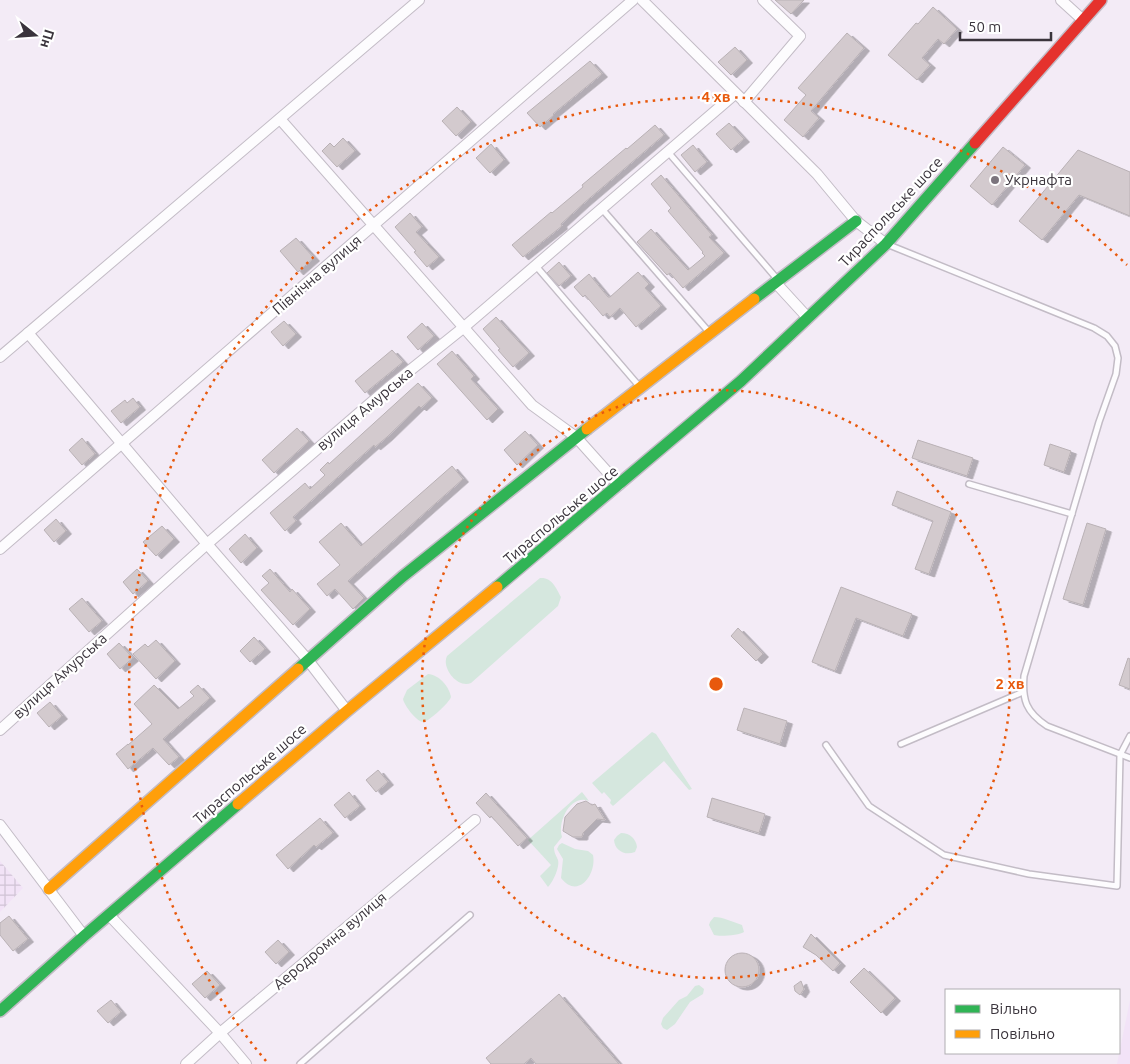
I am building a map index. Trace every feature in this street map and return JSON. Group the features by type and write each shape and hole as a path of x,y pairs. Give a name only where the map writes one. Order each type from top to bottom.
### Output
{"main road":[{"name":"Тираспольське шосе","path":"0,1011 84,936 348,710 560,536 741,381 886,244 1100,0"},
{"path":"49,889 402,577 576,437 856,221"}],"street":[{"path":"0,357 419,0"},
{"name":"Північна вулиця","path":"0,549 633,0"},
{"path":"642,0 816,174 856,221 886,244"},
{"path":"744,102 800,36 763,0"},
{"path":"1062,0 1084,20"},
{"name":"вулиця Амурська","path":"0,730 207,544 388,388 536,266 735,94"},
{"path":"280,119 532,405 576,437 620,485"},
{"path":"776,281 808,318"},
{"path":"28,333 307,659 348,710"},
{"name":"Аеродромна вулиця","path":"186,1064 475,820"},
{"path":"0,825 84,936"},
{"path":"109,915 246,1064"}],"lane":[{"path":"668,152 776,281"},
{"path":"602,209 711,334"},
{"path":"886,244 1094,328 1107,336 1115,346 1118,358 1116,374 1024,676 1023,692 1028,708 1036,718 1047,726 1130,758"},
{"path":"536,266 641,388"},
{"path":"969,484 1072,514"},
{"path":"902,744 1023,692"},
{"path":"826,745 869,806 944,855 1029,874 1117,886 1120,755 1130,736"},
{"path":"300,1064 470,915"}],"shaded area":[{"path":"540,578 548,579 555,587 561,597 558,606 471,683 461,683 456,680 446,666 447,656"},
{"path":"428,674 436,676 443,682 451,697 439,711 424,722 421,722 408,709 403,699 407,690"},
{"path":"652,732 656,734 692,789 689,790 664,761 613,806 610,803 611,800 604,792 602,794 592,783"},
{"path":"582,792 589,801 576,801 567,810 562,824 562,837 554,847 558,866 554,878 548,887 540,876 551,865 528,840"},
{"path":"621,833 630,835 634,839 637,847 635,852 624,853 618,850 614,840"},
{"path":"562,843 575,849 588,851 593,855 592,870 585,882 580,885 567,884 561,878 563,859 557,849"},
{"path":"0,861 23,888 0,912"},
{"path":"714,917 742,925 744,932 721,936 714,935 709,925"},
{"path":"699,985 704,989 703,994 690,1002 675,1024 667,1030 663,1028 661,1024 663,1018 679,1000 687,996 695,986"},
{"path":"1130,1000 1130,1064 1117,1064"}],"building":[{"path":"775,0 804,0 791,14"},
{"path":"933,7 957,29 944,44 938,39 922,58 930,65 917,80 888,55"},
{"path":"847,33 864,48 811,111 819,118 803,137 784,120 806,95 798,88"},
{"path":"735,47 747,60 731,75 718,62"},
{"path":"590,61 602,74 540,127 527,113"},
{"path":"457,107 471,122 456,136 442,121"},
{"path":"729,123 744,139 731,150 716,134"},
{"path":"655,125 664,135 584,203 561,224 562,226 523,257 512,245 583,187 582,185"},
{"path":"343,138 355,151 337,167 322,151 330,143 334,147"},
{"path":"491,144 504,160 490,173 476,158"},
{"path":"693,145 707,162 695,172 681,155"},
{"path":"1003,147 1025,165 992,205 970,186"},
{"path":"1078,150 1130,172 1130,216 1079,195 1042,240 1019,221"},
{"path":"661,175 712,235 709,237 724,253 683,288 670,273 667,275 637,242 651,229 688,270 705,256 668,211 671,208 651,184"},
{"path":"410,213 422,227 416,232 439,257 427,267 395,227"},
{"path":"296,238 314,258 298,272 280,251"},
{"path":"559,262 571,276 559,286 547,273"},
{"path":"638,272 649,284 645,288 661,306 636,327 620,308 610,317 607,313 603,316 585,295 583,297 574,287 589,274 610,297"},
{"path":"496,317 529,353 513,367 483,329"},
{"path":"284,321 296,334 283,346 271,332"},
{"path":"422,323 434,336 418,350 407,337"},
{"path":"392,350 403,362 365,393 355,381"},
{"path":"452,351 474,376 471,379 498,409 487,420 437,364"},
{"path":"418,383 432,398 421,408 419,406 387,437 375,447 374,445 293,517 296,521 285,531 270,513 305,483 310,489 325,475 320,470 328,462 329,464"},
{"path":"133,398 140,407 121,423 111,411 125,400 127,403"},
{"path":"297,428 309,441 274,473 262,460"},
{"path":"525,431 538,445 517,465 504,450"},
{"path":"82,438 95,454 82,465 69,450"},
{"path":"918,440 973,458 967,476 912,458"},
{"path":"1050,444 1071,451 1064,472 1044,465"},
{"path":"452,466 463,479 348,581 364,598 353,609 335,589 327,596 317,584 340,565 319,542 341,523 361,546"},
{"path":"897,491 951,512 929,574 915,569 933,521 892,505"},
{"path":"56,519 66,531 54,542 44,530"},
{"path":"1087,523 1106,529 1083,605 1063,599"},
{"path":"162,526 174,539 156,556 143,542"},
{"path":"245,534 257,548 241,563 229,549"},
{"path":"137,569 148,581 133,594 123,582"},
{"path":"270,569 290,592 292,589 310,609 293,625 261,590 269,583 262,576"},
{"path":"841,587 912,614 903,636 856,618 835,671 812,662"},
{"path":"82,598 102,621 89,632 69,609"},
{"path":"738,628 763,654 756,661 731,636"},
{"path":"254,637 265,649 250,662 240,651"},
{"path":"156,640 175,661 156,679 133,654 145,644 148,647"},
{"path":"119,643 133,658 120,669 107,654"},
{"path":"1128,658 1130,659 1130,689 1119,685"},
{"path":"154,685 178,709 194,696 190,692 198,685 210,698 163,739 179,757 169,765 153,748 128,769 116,754 152,724 134,704"},
{"path":"50,702 62,716 49,727 37,713"},
{"path":"744,708 787,721 780,744 737,730"},
{"path":"378,770 388,782 376,792 366,780"},
{"path":"349,792 360,806 345,818 334,805"},
{"path":"486,793 527,838 518,846 491,816 490,818 476,803"},
{"path":"712,798 765,814 759,833 707,817"},
{"path":"586,801 592,805 595,804 605,820 597,819 583,833 582,837 573,837 563,831 565,817 577,804"},
{"path":"320,818 333,833 316,847 314,845 288,869 276,855"},
{"path":"9,916 28,939 13,951 0,935 0,923"},
{"path":"811,934 840,963 833,971 816,955 803,947"},
{"path":"278,940 289,952 276,964 265,952"},
{"path":"742,953 749,954 754,958 758,963 758,977 754,982 749,986 742,987 735,986 730,982 726,977 725,970 726,963 730,958 735,954"},
{"path":"864,968 895,998 881,1013 850,982"},
{"path":"207,971 220,985 205,998 192,984"},
{"path":"801,981 804,989 800,995 795,991 794,986"},
{"path":"559,994 619,1064 536,1064 531,1058 524,1064 491,1064 486,1058"},
{"path":"111,1000 121,1012 108,1023 97,1011"}],"traffic: fast":[{"path":"497,587 741,381 886,244 975,143"},
{"path":"754,299 856,221"},
{"path":"298,669 402,577 587,429"},
{"path":"0,1011 238,804"}],"traffic: slow":[{"path":"587,429 754,299"},
{"path":"238,804 497,587"},
{"path":"49,889 298,669"}],"traffic: jam":[{"path":"975,143 1101,0"}],"place":[{"name":"Укрнафта","path":"995,180"}]}
